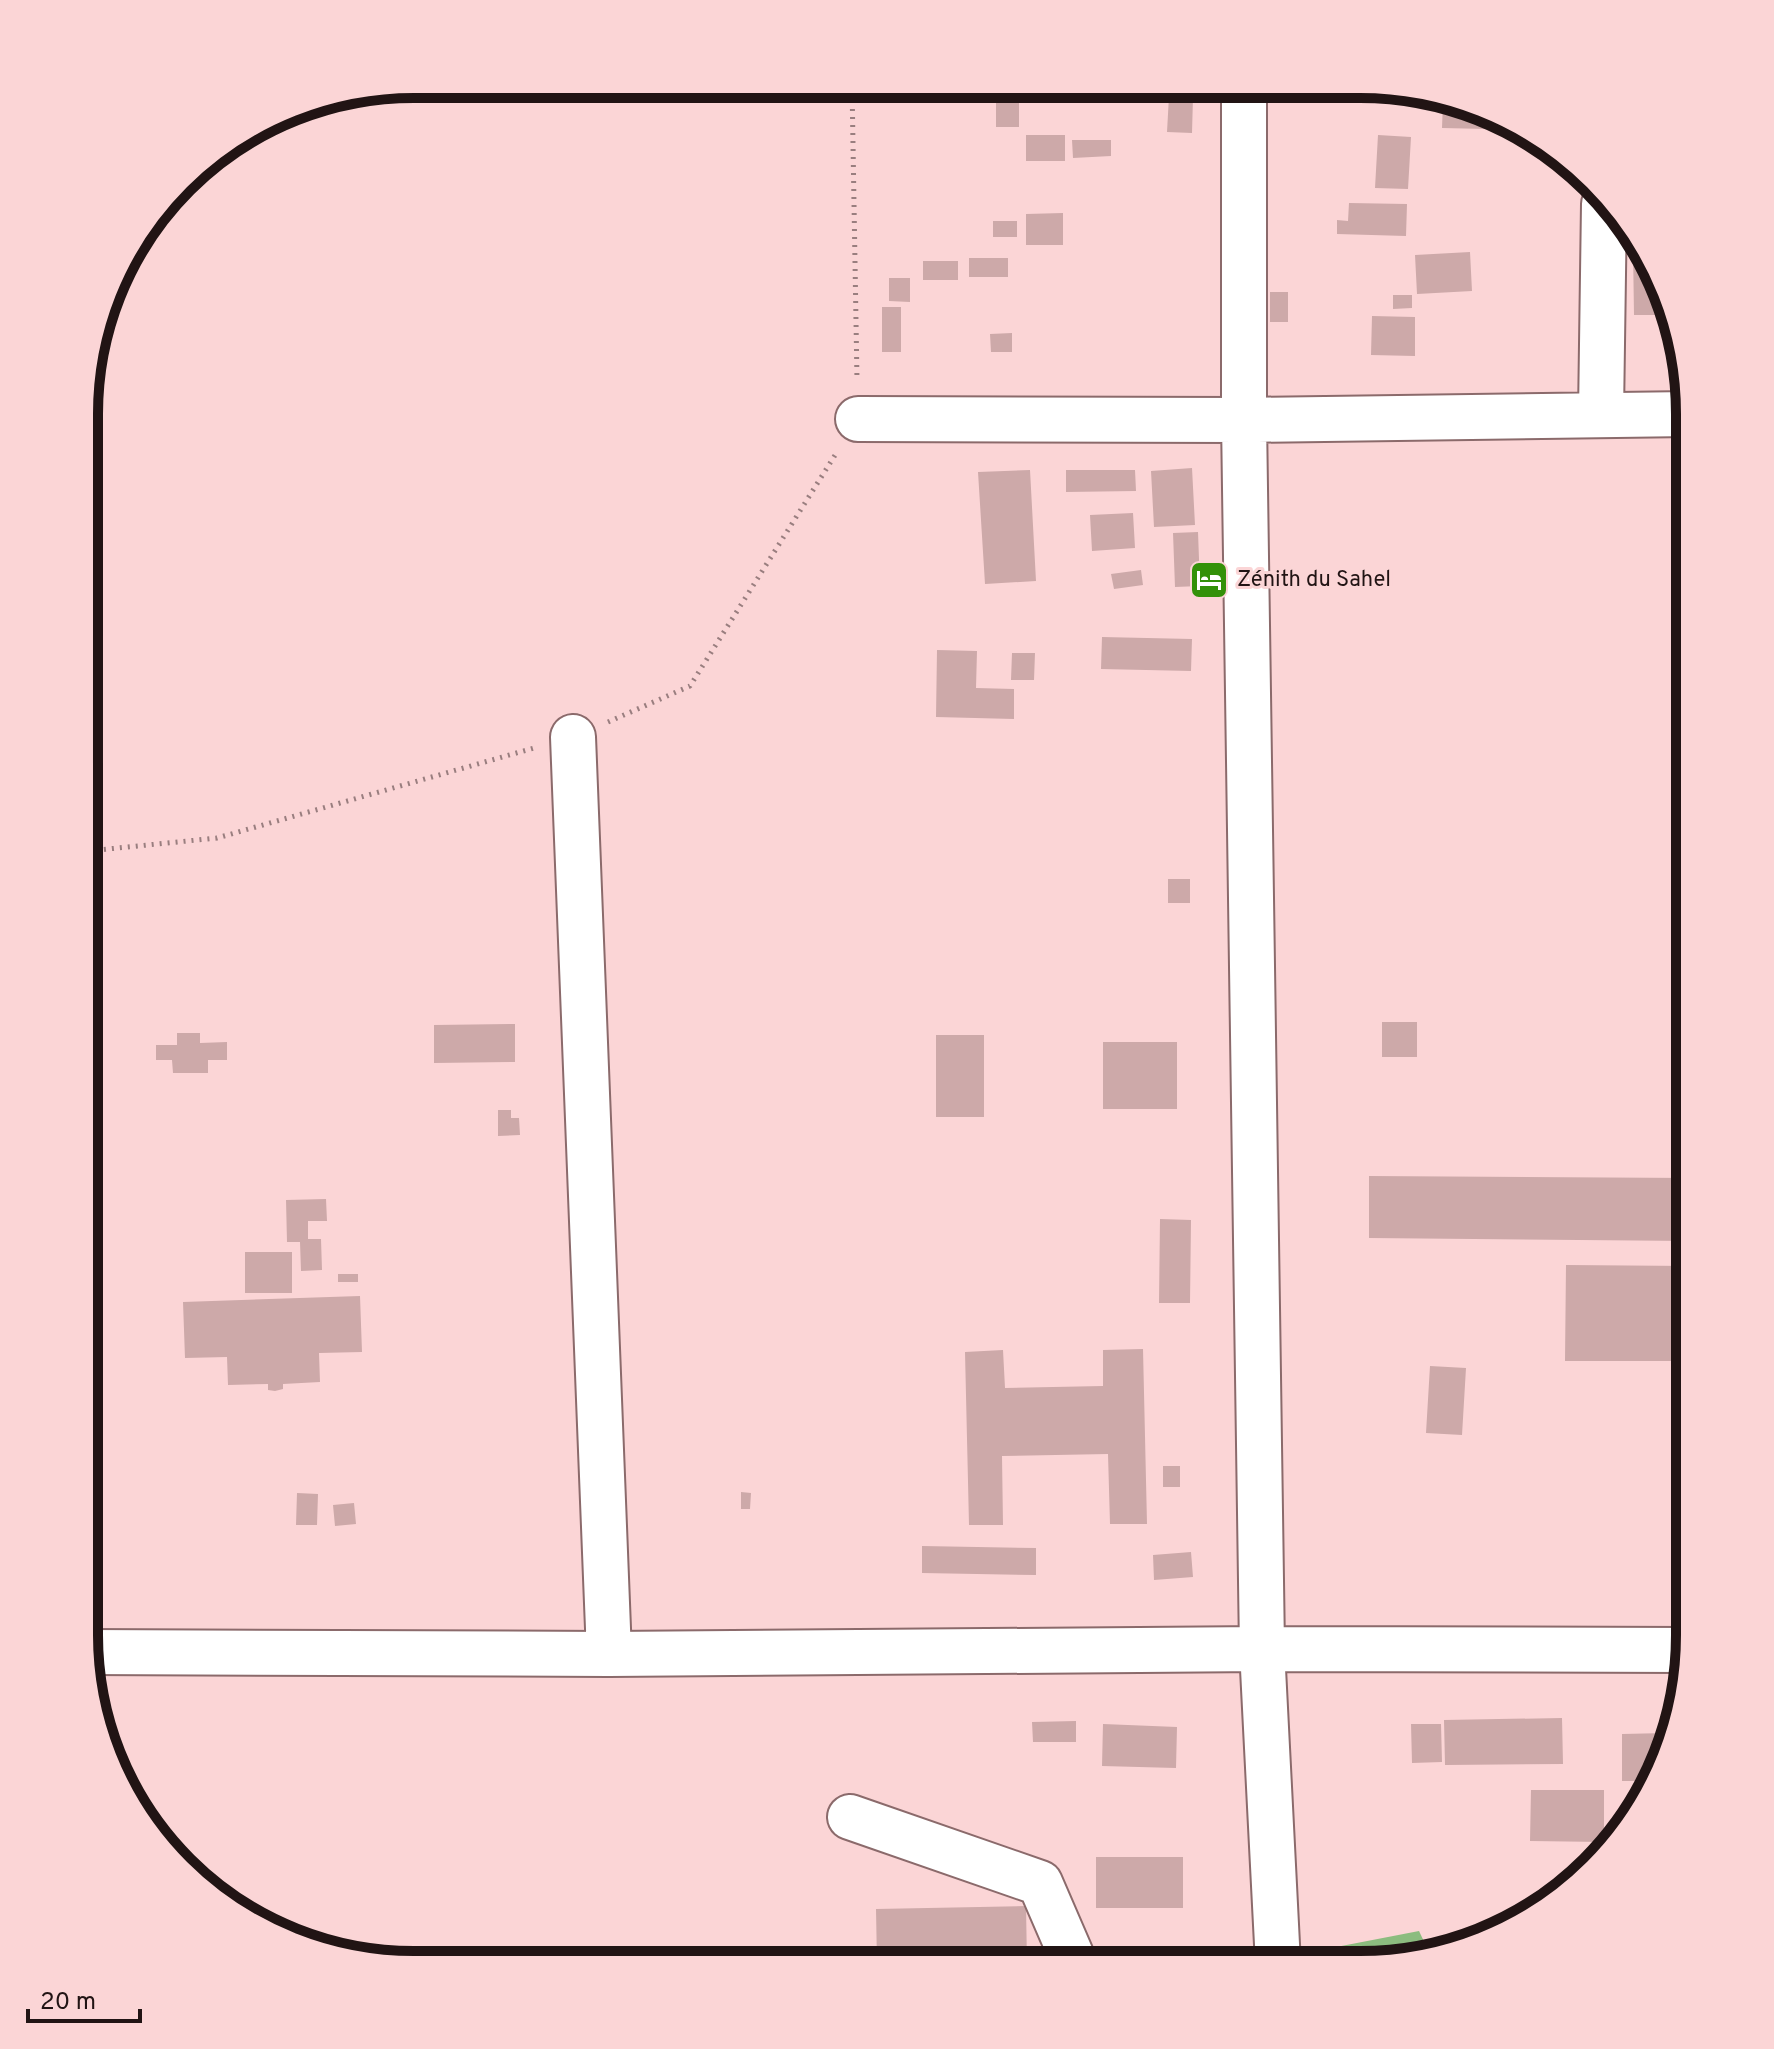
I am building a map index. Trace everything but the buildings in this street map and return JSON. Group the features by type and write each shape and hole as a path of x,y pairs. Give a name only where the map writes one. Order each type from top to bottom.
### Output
{"street":[{"path":"1244,98 1244,420 1262,1649 1277,1951"},
{"path":"1601,414 1604,213"},
{"path":"858,419 1244,420 1676,414"},
{"path":"573,737 609,1654"},
{"path":"99,1652 609,1654 1262,1649 1675,1650"},
{"path":"850,1817 1040,1883 1069,1951"}],"path":[{"path":"98,850 217,838 573,737 690,686 858,419 852,98"}],"shaded area":[{"path":"1419,1931 1425,1944 1360,1951 1331,1951 1331,1948"}],"place":[{"name":"Zénith du Sahel","path":"1209,580"}]}
